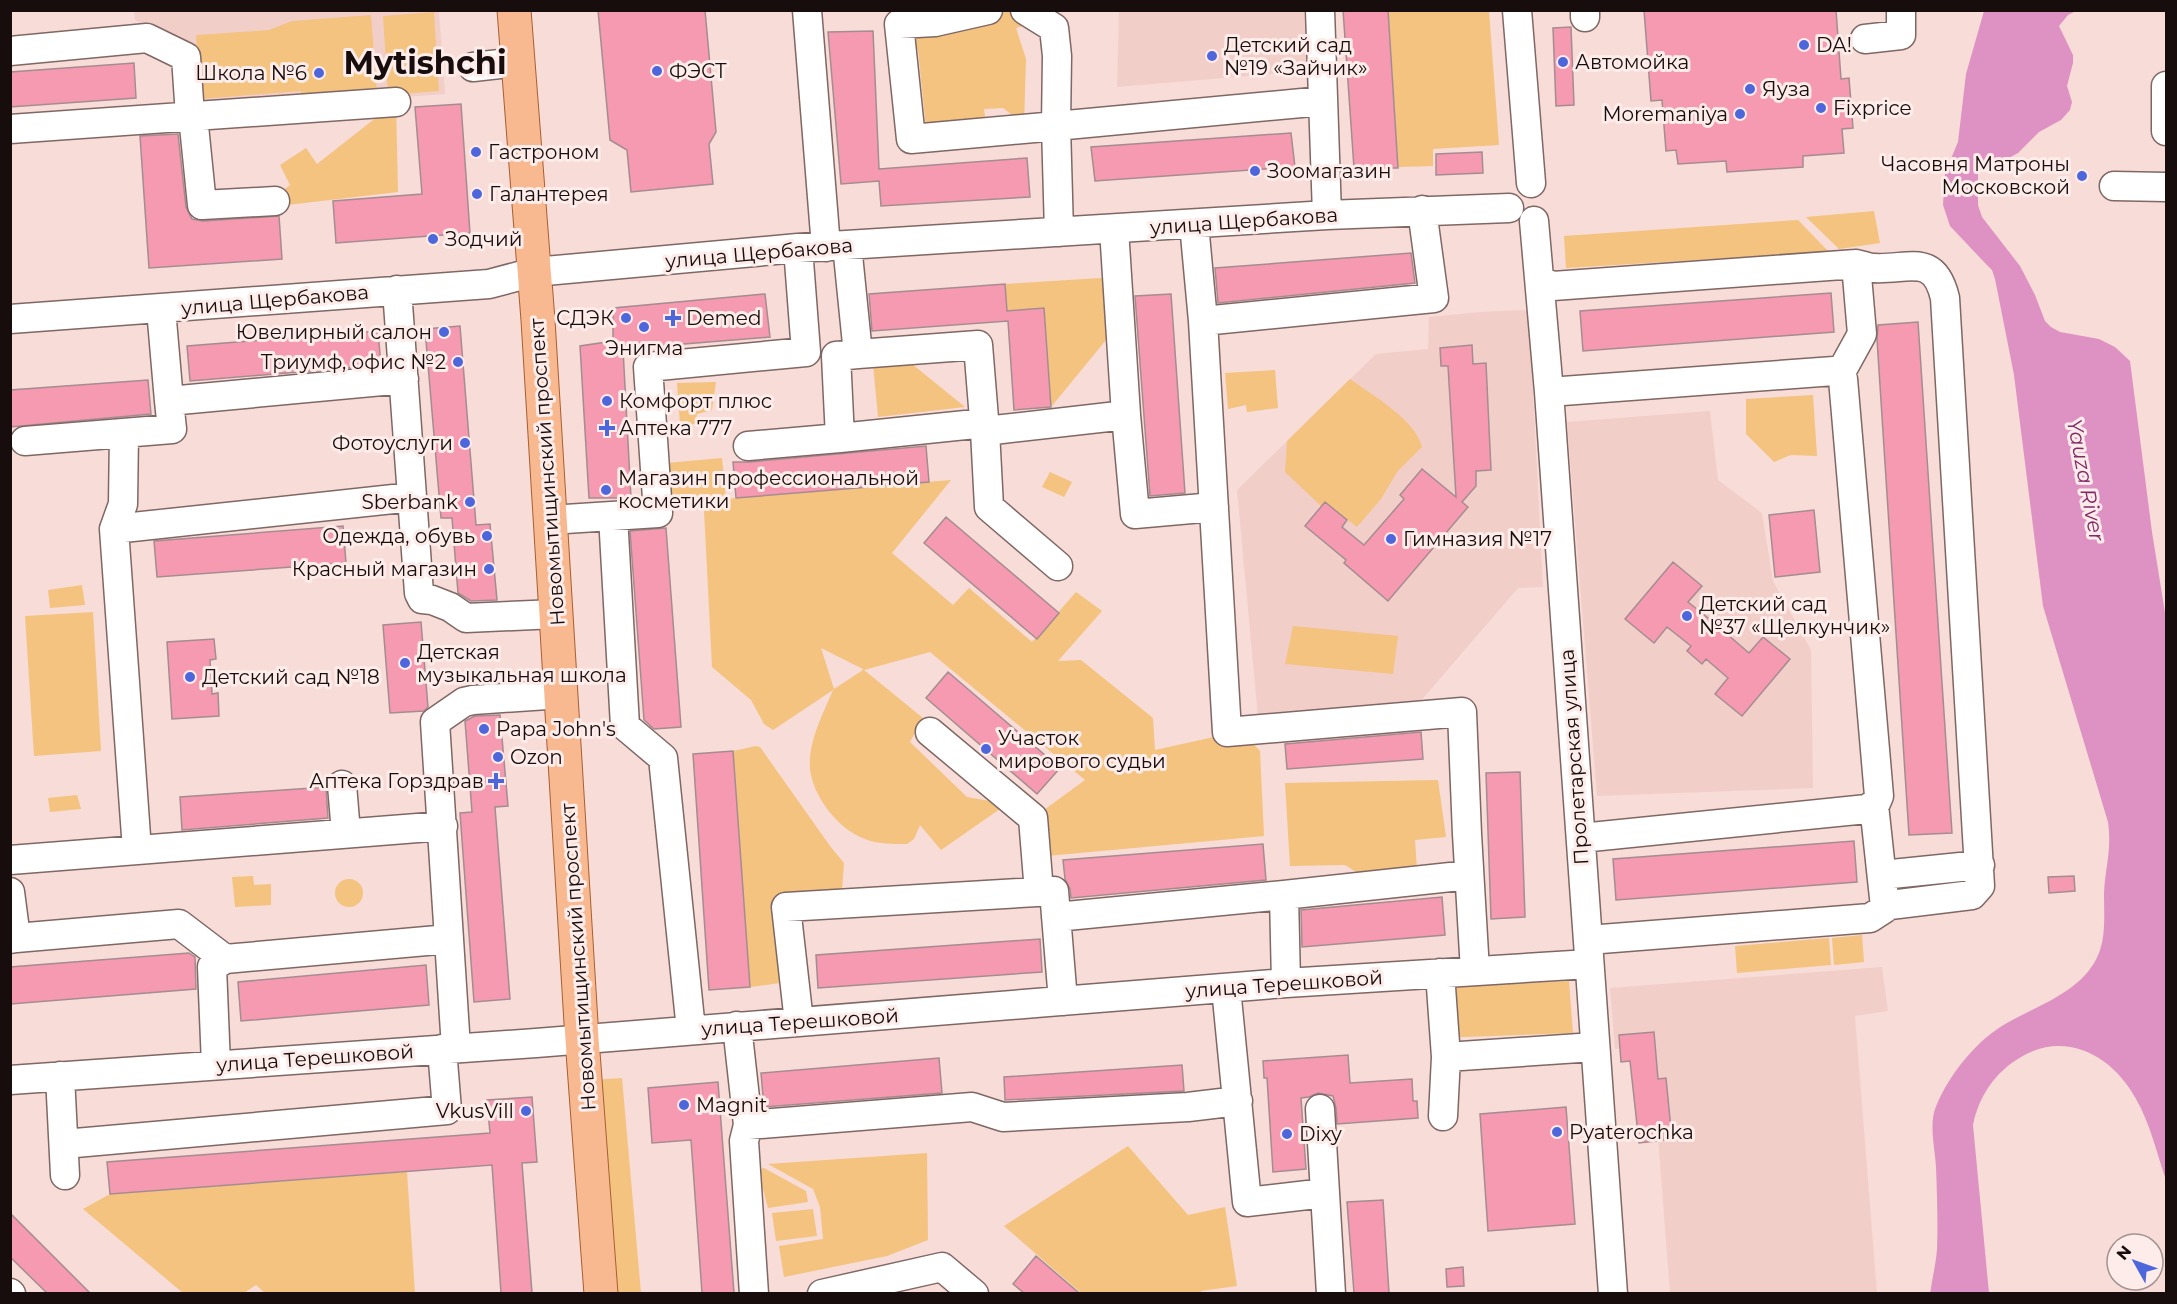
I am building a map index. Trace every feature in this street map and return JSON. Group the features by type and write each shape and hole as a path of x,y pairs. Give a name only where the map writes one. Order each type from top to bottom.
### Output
{"main road":[{"name":"Новомытищинский проспект","path":"514,10 534,272 582,1039 601,1293"}],"street":[{"path":"807,10 824,247 858,354"},
{"path":"988,10 935,16 899,24 911,140 1323,100"},
{"path":"1025,10 1054,28 1057,56 1059,232"},
{"path":"1320,10 1327,215"},
{"path":"1518,10 1532,183"},
{"path":"1865,39 1901,35 1901,10"},
{"path":"10,51 147,39 186,57 202,205 275,201"},
{"path":"473,67 518,62"},
{"path":"2166,86 2166,131"},
{"path":"10,129 396,102"},
{"path":"1532,183 1541,188 1547,201 1542,216 1533,221 1521,221 1509,208 1510,195 1519,185 1532,183"},
{"path":"2114,186 2166,187"},
{"name":"улица Щербакова","path":"10,319 489,284 534,272 824,247 1327,215 1509,208"},
{"path":"1203,321 1434,298 1422,210"},
{"name":"Пролетарская улица","path":"1533,221 1565,557 1594,1047 1612,1293"},
{"path":"1194,224 1203,321 1227,732 1462,712 1475,971"},
{"path":"1114,229 1135,514 1215,507"},
{"path":"550,520 658,513 648,367 806,352 824,247"},
{"path":"1540,281 1553,286 1856,264 1877,268 1925,267 1938,277 1945,298 1980,865 1882,875"},
{"path":"1840,374 1862,334 1856,264"},
{"name":"улица Щербакова","path":"10,301 488,267"},
{"path":"397,290 419,593 422,599 450,607 466,618 556,614"},
{"path":"26,441 172,429 161,309"},
{"path":"840,438 836,356 978,345 989,507 1058,566"},
{"path":"1549,392 1834,371 1840,374 1843,379 1879,796 1874,805 1867,809 1581,838"},
{"path":"169,401 404,379"},
{"path":"748,446 1126,415"},
{"path":"124,432 123,504 114,529 137,850"},
{"path":"114,529 412,496"},
{"path":"613,516 625,726 663,758 691,1030"},
{"path":"64,1144 447,1110 449,939 435,722 464,702 473,700 562,694"},
{"path":"930,732 1033,818 1039,892"},
{"path":"342,785 346,833"},
{"path":"1874,805 1885,907"},
{"path":"10,860 443,826"},
{"name":"улица Терешковой","path":"10,1080 582,1039 1286,983 1475,971 1588,946 1870,918 1876,916 1885,907 1975,894 1981,881 1980,865"},
{"path":"1056,917 1469,875"},
{"path":"799,1022 786,907 1054,891 1063,1001"},
{"path":"10,892 13,938 179,924 225,959"},
{"path":"1284,895 1286,983"},
{"path":"216,1065 212,967 225,959 449,939"},
{"path":"1440,973 1446,1057 1443,1116"},
{"path":"1226,988 1247,1203 1325,1193"},
{"path":"737,1026 748,1125 744,1141 754,1293"},
{"path":"1446,1057 1594,1047"},
{"path":"60,1076 65,1175"},
{"path":"748,1125 972,1107 1003,1117 1188,1107 1238,1101"},
{"path":"1320,1109 1331,1293"},
{"path":"822,1293 942,1267 974,1293"}],"shaded area":[{"name":"Школа №6","path":"134,11 439,11 445,94 197,112 191,51 135,20"},
{"path":"934,11 1019,11 1026,25 1016,28 1026,59 1024,124 1003,108 984,109 986,123 926,128 918,50 901,50 899,24"},
{"name":"Детский сад №19 «Зайчик»","path":"1119,11 1304,11 1307,71 1117,87"},
{"path":"1388,11 1489,11 1499,145 1433,149 1433,166 1398,167"},
{"path":"434,12 439,91 388,95 383,16"},
{"path":"371,15 377,94 302,99 301,91 200,99 196,35 269,30 292,21"},
{"path":"396,102 398,192 279,206 277,195 290,185 280,165 306,148 317,164"},
{"path":"1874,211 1880,243 1839,249 1806,217"},
{"path":"1798,220 1829,252 1566,268 1564,236"},
{"path":"1117,277 1120,323 1051,407 1044,308 1007,311 1005,284"},
{"name":"Гимназия №17","path":"1524,310 1529,314 1543,587 1518,588 1419,703 1258,717 1237,490 1376,354 1428,349 1429,317"},
{"path":"907,360 965,407 878,417 873,364"},
{"path":"1275,370 1278,408 1247,412 1246,405 1228,409 1225,373"},
{"path":"1350,379 1402,418 1418,437 1422,447 1397,472 1381,499 1357,527 1325,502 1321,506 1285,472 1287,441"},
{"path":"716,382 712,410 697,414 695,424 680,425 677,383"},
{"path":"1813,395 1817,456 1791,455 1774,462 1746,434 1746,399"},
{"name":"Детский сад №37 «Щелкунчик»","path":"1710,411 1718,480 1762,513 1773,581 1811,650 1813,788 1597,796 1567,422"},
{"path":"722,458 726,499 951,480 892,553 953,605 969,588 1032,642 1076,592 1102,611 1058,661 1081,660 1153,718 1155,750 1241,731 1260,751 1264,836 1036,857 1033,818 1085,780 930,652 864,670 923,718 910,742 967,797 1007,804 941,850 920,825 914,839 907,844 875,842 855,835 837,820 822,801 812,780 810,769 814,738 833,690 773,730 764,724 751,700 712,667 704,511 688,503 658,502 655,464","holes":["821,648 863,669 834,689"]},
{"path":"1050,472 1072,482 1064,497 1042,487"},
{"path":"82,585 85,605 50,608 48,590"},
{"path":"93,612 101,751 34,756 25,616"},
{"path":"1293,626 1398,636 1393,674 1285,664"},
{"path":"760,747 844,863 841,904 786,907 795,981 750,987 733,751"},
{"path":"1438,780 1446,837 1415,840 1417,869 1358,873 1345,865 1290,866 1285,783"},
{"path":"77,795 81,809 50,812 48,798"},
{"path":"253,876 254,885 271,884 271,905 235,907 232,877"},
{"path":"349,879 359,883 363,893 359,903 349,907 339,903 335,893 339,883"},
{"path":"1862,935 1864,962 1834,965 1832,938"},
{"path":"1829,938 1831,965 1737,973 1735,946"},
{"path":"1882,967 1888,1011 1855,1016 1877,1293 1670,1293 1651,1046 1615,1049 1610,988"},
{"path":"1569,981 1573,1033 1437,1038 1434,987"},
{"path":"622,1078 641,1293 607,1293 592,1080"},
{"path":"1128,1146 1188,1215 1225,1207 1237,1286 1201,1291 1202,1294 1081,1293 1004,1226"},
{"path":"927,1153 928,1240 887,1256 784,1277 779,1246 823,1239 820,1207 813,1189 768,1164"},
{"path":"764,1168 806,1191 808,1202 768,1208 758,1170"},
{"path":"407,1172 415,1293 266,1294 256,1285 244,1293 183,1293 83,1209 110,1194"},
{"path":"813,1209 817,1236 776,1241 772,1213"}],"water":[{"name":"Yauza River","path":"1984,11 2076,11 2068,15 2059,26 2073,55 2067,86 2072,102 2070,110 2061,120 2039,132 2018,153 2009,158 1990,160 1982,164 1978,173 1978,205 1982,217 2020,266 2045,321 2060,332 2099,339 2115,347 2130,361 2152,532 2166,619 2166,1180 2141,1108 2115,1070 2087,1052 2071,1047 2055,1046 2038,1049 2021,1057 1996,1077 1979,1104 1973,1125 1989,1293 1930,1294 1937,1249 1936,1167 1932,1127 1934,1111 1957,1069 1985,1038 2007,1023 2072,987 2092,966 2103,939 2109,842 2108,822 2043,606 2014,375 1995,279 1992,270 1950,226 1943,205 1945,173 1958,142 1966,74"}],"building":[{"name":"ФЭСТ","path":"598,10 705,10 716,132 709,144 713,184 631,192 627,150 610,140"},
{"path":"1343,10 1388,10 1398,168 1354,168"},
{"name":"Яуза","path":"1644,10 1836,10 1841,79 1849,78 1853,128 1842,129 1844,153 1803,156 1803,167 1727,172 1726,161 1678,164 1676,150 1666,151 1662,100 1651,101"},
{"name":"Автомойка","path":"1571,27 1574,105 1556,106 1553,28"},
{"path":"873,31 879,169 1027,158 1030,197 881,206 879,181 841,184 828,32"},
{"path":"134,63 136,98 10,107 10,72"},
{"path":"461,104 470,233 336,243 333,201 422,194 415,107"},
{"path":"1291,133 1295,167 1095,181 1091,147"},
{"path":"178,134 186,207 192,219 203,221 279,216 282,259 149,268 140,136"},
{"path":"1482,152 1483,173 1436,175 1436,154"},
{"path":"1411,253 1415,283 1218,303 1215,268"},
{"path":"1005,284 1007,311 1044,308 1051,407 1014,410 1008,321 872,331 869,294"},
{"path":"1831,293 1834,332 1583,351 1580,311"},
{"path":"765,294 770,337 623,349 631,498 589,498 580,346 613,341 613,308"},
{"path":"1171,294 1185,493 1150,496 1135,296"},
{"path":"1918,322 1952,833 1909,835 1877,339 1878,325"},
{"path":"460,326 476,525 490,524 497,600 471,601 458,593 452,518 441,518 425,329"},
{"path":"378,331 381,365 190,381 187,346"},
{"path":"1472,345 1473,364 1486,363 1491,470 1476,471 1476,486 1462,502 1468,507 1388,601 1344,563 1346,560 1305,526 1325,502 1347,520 1342,527 1364,545 1404,499 1400,495 1422,469 1456,497 1448,366 1441,366 1440,348"},
{"path":"148,380 151,414 10,427 10,390"},
{"path":"926,446 929,482 736,498 733,462"},
{"path":"1814,510 1820,572 1775,577 1769,515"},
{"path":"946,517 1059,613 1037,639 924,543"},
{"path":"343,526 346,563 157,577 154,541"},
{"path":"666,528 681,727 654,729 644,720 630,531"},
{"path":"1673,562 1702,586 1688,602 1712,621 1716,616 1731,629 1727,634 1749,653 1763,637 1790,659 1742,716 1715,694 1728,678 1706,659 1702,664 1687,651 1691,646 1667,627 1654,643 1625,619"},
{"name":"Детская музыкальная школа","path":"421,622 428,707 424,711 390,713 383,625"},
{"name":"Детский сад №18","path":"214,639 216,659 210,660 212,694 218,693 219,716 172,719 167,642"},
{"path":"948,672 1060,768 1037,794 926,698"},
{"path":"500,715 508,806 495,807 510,999 474,1002 460,813 472,812 465,721 475,716"},
{"path":"1421,732 1423,759 1287,769 1285,744"},
{"path":"733,751 750,987 709,990 693,754"},
{"path":"1520,772 1525,917 1491,919 1486,773"},
{"path":"326,787 328,818 182,830 180,797"},
{"path":"1854,841 1857,882 1616,900 1613,859"},
{"path":"1263,844 1266,880 1071,898 1065,879 1063,860"},
{"path":"2074,876 2075,891 2049,893 2048,877"},
{"path":"1442,897 1445,935 1302,947 1301,910"},
{"path":"1040,939 1042,972 818,988 816,955"},
{"path":"189,953 195,957 196,989 11,1004 10,967"},
{"path":"426,965 429,1005 241,1021 238,982"},
{"path":"1654,1032 1658,1079 1666,1078 1672,1139 1639,1143 1630,1061 1621,1062 1619,1035"},
{"path":"1348,1055 1350,1083 1412,1079 1413,1101 1417,1101 1418,1118 1337,1124 1333,1096 1318,1093 1301,1098 1306,1169 1273,1172 1267,1078 1264,1078 1263,1061"},
{"path":"939,1058 942,1093 764,1107 761,1073"},
{"path":"1182,1065 1184,1091 1005,1100 1004,1077"},
{"path":"718,1082 734,1293 702,1293 691,1140 652,1143 648,1088"},
{"path":"532,1097 537,1162 522,1163 532,1293 501,1293 492,1165 110,1194 107,1162 490,1133 487,1100"},
{"path":"1566,1107 1575,1224 1488,1231 1480,1114"},
{"path":"1383,1200 1389,1293 1354,1293 1347,1202"},
{"path":"10,1213 90,1293 47,1293 10,1257"},
{"path":"1036,1256 1079,1293 1024,1293 1013,1284"},
{"path":"1463,1267 1464,1286 1447,1287 1446,1269"}],"place":[{"name":"DA!","path":"1804,45"},
{"name":"Детский сад №19 «Зайчик»","path":"1212,56"},
{"name":"Автомойка","path":"1563,62"},
{"name":"ФЭСТ","path":"657,71"},
{"name":"Школа №6","path":"319,73"},
{"name":"Яуза","path":"1750,89"},
{"name":"Fixprice","path":"1821,108"},
{"name":"Moremaniya","path":"1740,114"},
{"name":"Гастроном","path":"476,152"},
{"name":"Зоомагазин","path":"1255,171"},
{"name":"Часовня Матроны Московской","path":"2082,176"},
{"name":"Галантерея","path":"477,194"},
{"name":"Зодчий","path":"433,239"},
{"name":"СДЭК","path":"626,318"},
{"name":"Demed","path":"673,318"},
{"name":"Энигма","path":"644,327"},
{"name":"Ювелирный салон","path":"444,332"},
{"name":"Триумф, офис №2","path":"458,362"},
{"name":"Комфорт плюс","path":"607,401"},
{"name":"Аптека 777","path":"607,428"},
{"name":"Фотоуслуги","path":"465,443"},
{"name":"Магазин профессиональной косметики","path":"606,490"},
{"name":"Sberbank","path":"470,502"},
{"name":"Одежда, обувь","path":"487,536"},
{"name":"Гимназия №17","path":"1391,539"},
{"name":"Красный магазин","path":"489,569"},
{"name":"Детский сад №37 «Щелкунчик»","path":"1687,616"},
{"name":"Детская музыкальная школа","path":"405,663"},
{"name":"Детский сад №18","path":"190,677"},
{"name":"Papa John's","path":"484,729"},
{"name":"Участок мирового судьи","path":"986,749"},
{"name":"Ozon","path":"498,757"},
{"name":"Аптека Горздрав","path":"496,781"},
{"name":"Magnit","path":"684,1105"},
{"name":"VkusVill","path":"526,1111"},
{"name":"Pyaterochka","path":"1557,1132"},
{"name":"Dixy","path":"1287,1134"}],"district":[{"name":"Mytishchi","path":"425,62"}]}
